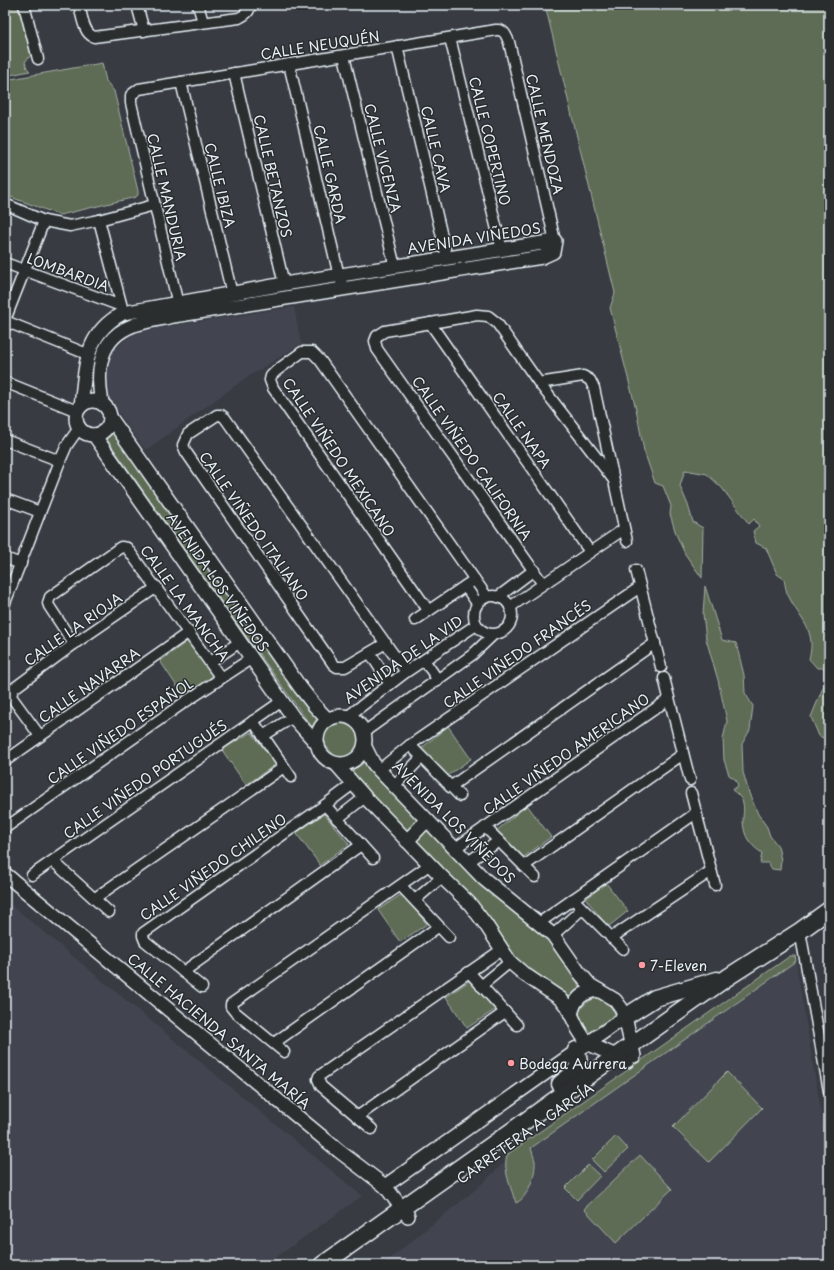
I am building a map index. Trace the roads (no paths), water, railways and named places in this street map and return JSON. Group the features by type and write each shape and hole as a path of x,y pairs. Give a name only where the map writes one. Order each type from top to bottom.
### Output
{"main road":[{"path":"625,1017 655,998 728,977 801,935 829,910"},
{"name":"CARRETERA A GARCÍA","path":"339,1265 405,1212 510,1132 801,935 829,920"},
{"name":"CARRETERA A GARCÍA","path":"322,1265 405,1212 627,1054 728,977"},
{"path":"510,1132 514,1121 524,1110 577,1070 582,1046"}],"street":[{"path":"24,5 38,59"},
{"path":"80,5 88,33 91,36 99,37 239,18 246,14 250,9 250,5"},
{"path":"137,5 144,31"},
{"path":"198,5 203,22"},
{"name":"CALLE NEUQUÉN","path":"139,89 496,30 505,33"},
{"name":"CALLE MENDOZA","path":"505,33 509,42 555,241"},
{"name":"CALLE COPERTINO","path":"450,38 502,250"},
{"name":"CALLE CAVA","path":"398,46 447,258"},
{"name":"CALLE VICENZA","path":"344,56 395,267"},
{"name":"CALLE GARDA","path":"289,64 339,276 344,289"},
{"name":"CALLE BETANZOS","path":"234,73 284,284"},
{"name":"CALLE IBIZA","path":"181,82 232,294"},
{"name":"CALLE MANDURIA","path":"139,89 131,95 131,103 179,309"},
{"path":"5,204 44,221 64,226 82,224 154,205"},
{"path":"99,220 122,310"},
{"path":"44,221 5,321 87,354"},
{"name":"AVENIDA VIÑEDOS","path":"79,408 87,354 92,343 102,329 122,310 179,309 344,289 542,257 552,252 555,241 284,284 232,294 179,309 135,325 121,332 110,342 103,354 100,366 99,386 102,403"},
{"name":"LOMBARDIA","path":"5,263 122,310"},
{"path":"430,323 477,315 488,316 497,323 539,383 613,479"},
{"name":"CALLE VIÑEDO CALIFORNIA","path":"430,323 381,332 376,336 375,341 377,348 543,584"},
{"name":"CALLE NAPA","path":"430,323 590,552"},
{"name":"CALLE VIÑEDO MEXICANO","path":"428,610 273,388 270,380 271,376 298,354 307,351 312,352 320,360 487,597"},
{"path":"539,383 582,376 590,380 594,388 627,542"},
{"path":"5,382 79,408"},
{"path":"91,401 102,403 106,407 110,418 108,428 104,432 89,435 79,428 76,423 79,408 91,401"},
{"name":"CALLE VIÑEDO ITALIANO","path":"386,643 345,667 337,667 333,664 186,452 183,445 188,434 217,415 222,415 225,418 386,643 406,672"},
{"name":"AVENIDA LOS VIÑEDOS","path":"110,418 178,511 300,687 328,720"},
{"path":"5,604 60,461 67,445 79,428"},
{"name":"AVENIDA LOS VIÑEDOS","path":"94,435 282,702 318,745"},
{"path":"5,440 60,461"},
{"path":"5,499 40,512"},
{"path":"159,526 167,528 174,525 178,519 178,511"},
{"path":"510,607 624,529"},
{"name":"CALLE LA MANCHA","path":"74,644 49,606 48,600 53,593 115,551 124,547 130,550 221,678"},
{"path":"5,558 21,564"},
{"path":"493,635 483,632 476,625 473,614 477,603 487,597 498,596 534,570"},
{"path":"636,570 661,667"},
{"path":"415,620 474,580"},
{"path":"210,598 219,587 230,586"},
{"path":"464,586 477,603"},
{"name":"CALLE VIÑEDO FRANCÉS","path":"379,770 410,745 640,586"},
{"name":"CALLE LA RIOJA","path":"40,736 12,699 11,692 16,685 157,587"},
{"path":"364,732 472,655 493,635 498,634 508,628 512,618 510,607 507,602 498,596"},
{"name":"AVENIDA DE LA VID","path":"347,717 406,672 476,625"},
{"name":"CALLE NAVARRA","path":"5,761 189,632"},
{"path":"210,662 240,642"},
{"path":"447,784 655,642"},
{"path":"370,653 390,684"},
{"name":"CALLE VIÑEDO ESPAÑOL","path":"5,828 252,658"},
{"path":"424,660 438,680"},
{"path":"664,678 690,780"},
{"name":"CALLE VIÑEDO AMERICANO","path":"535,877 485,827 669,698"},
{"name":"CALLE VIÑEDO PORTUGUÉS","path":"32,875 282,702"},
{"path":"337,716 347,717 357,722 364,732 366,742 365,747 363,752 356,760 347,764 336,764 330,762 320,752 317,739 320,728 328,720 337,716"},
{"path":"263,736 293,717"},
{"path":"253,721 291,777"},
{"path":"410,745 421,758 460,796"},
{"name":"AVENIDA LOS VIÑEDOS","path":"365,747 373,763 379,770 454,849 484,879 553,935 583,978 590,985 616,1000 622,1008 625,1017 627,1054"},
{"path":"524,866 683,754"},
{"path":"394,786 421,758"},
{"path":"336,764 429,865 474,909 510,962 524,974 562,999 578,1030 582,1046"},
{"path":"95,898 284,767"},
{"name":"CALLE VIÑEDO CHILENO","path":"202,987 145,941 142,936 143,933 353,784"},
{"path":"691,793 716,885"},
{"path":"337,819 365,797"},
{"path":"325,805 373,858"},
{"path":"539,923 696,813"},
{"path":"407,841 427,820"},
{"path":"454,849 485,827"},
{"path":"468,862 499,841"},
{"path":"183,972 361,845"},
{"path":"53,861 109,912"},
{"path":"284,1052 234,1012 231,1004 429,865"},
{"path":"611,938 711,871"},
{"name":"CALLE HACIENDA SANTA MARÍA","path":"5,874 339,1151 385,1186 405,1212"},
{"path":"415,900 442,877"},
{"path":"401,886 449,937"},
{"path":"573,899 622,949"},
{"path":"553,935 582,909"},
{"path":"274,1043 438,926"},
{"path":"801,935 829,1092"},
{"path":"372,1129 321,1086 318,1076 501,950"},
{"path":"481,986 510,962"},
{"path":"469,972 517,1025"},
{"path":"571,1015 573,1006 579,997 587,992 598,990"},
{"path":"358,1117 505,1012"},
{"path":"385,1186 625,1017"},
{"path":"582,1046 627,1054"}],"place":[{"name":"7-Eleven","path":"642,965"},
{"name":"Bodega Aurrera","path":"511,1063"}]}
